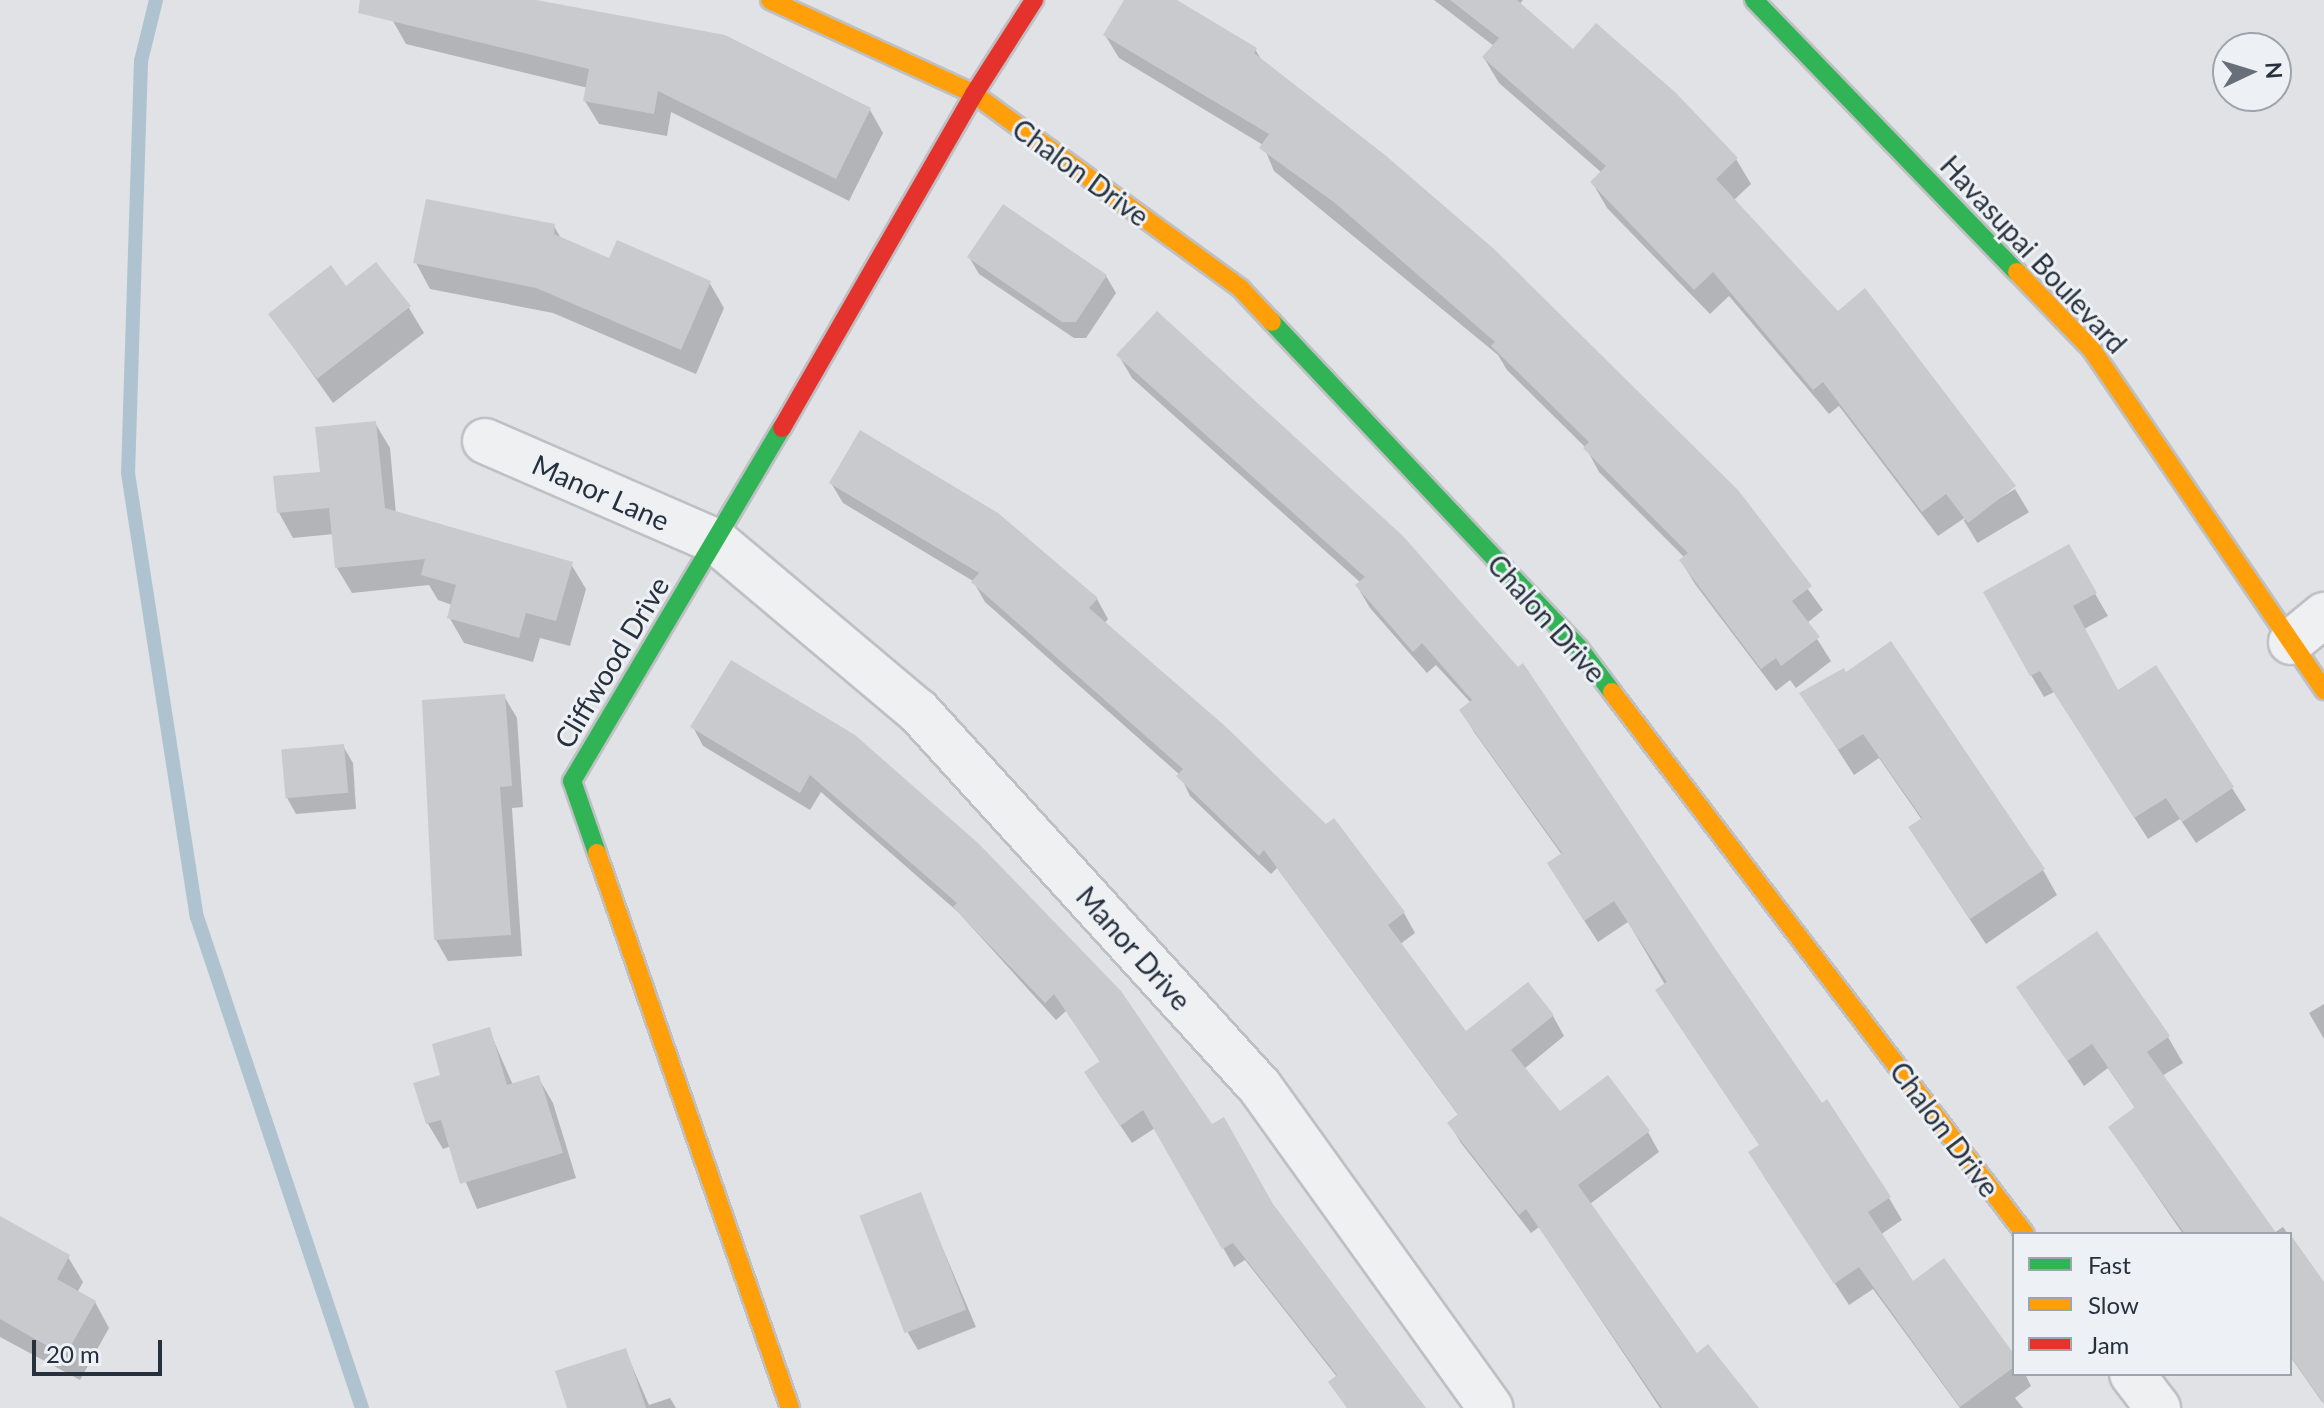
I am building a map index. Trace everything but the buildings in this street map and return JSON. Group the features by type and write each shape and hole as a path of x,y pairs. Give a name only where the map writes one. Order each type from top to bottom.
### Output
{"street":[{"name":"Chalon Drive","path":"770,0 974,94 1241,289 1579,648 2023,1232"},
{"name":"Cliffwood Drive","path":"790,1408 572,781 717,542 974,94 1034,0"},
{"name":"Havasupai Boulevard","path":"1754,0 2092,350 2324,690"},
{"name":"Manor Lane","path":"485,441 717,542"},
{"name":"Manor Drive","path":"717,542 918,711 1260,1087 1491,1408"},
{"path":"2291,642 2324,615"},
{"path":"2134,1376 2158,1408"}],"waterway":[{"path":"156,0 141,61 128,473 197,917 362,1408"}],"traffic: fast":[{"path":"1754,0 2017,272"},
{"path":"1272,322 1579,648 1612,692"},
{"path":"597,853 572,781 782,428"}],"traffic: slow":[{"path":"770,0 974,94 1241,289 1272,322"},
{"path":"2017,272 2092,350 2324,690"},
{"path":"1612,692 2023,1232"},
{"path":"597,853 790,1408"}],"traffic: jam":[{"path":"782,428 974,94 1034,0"}]}
